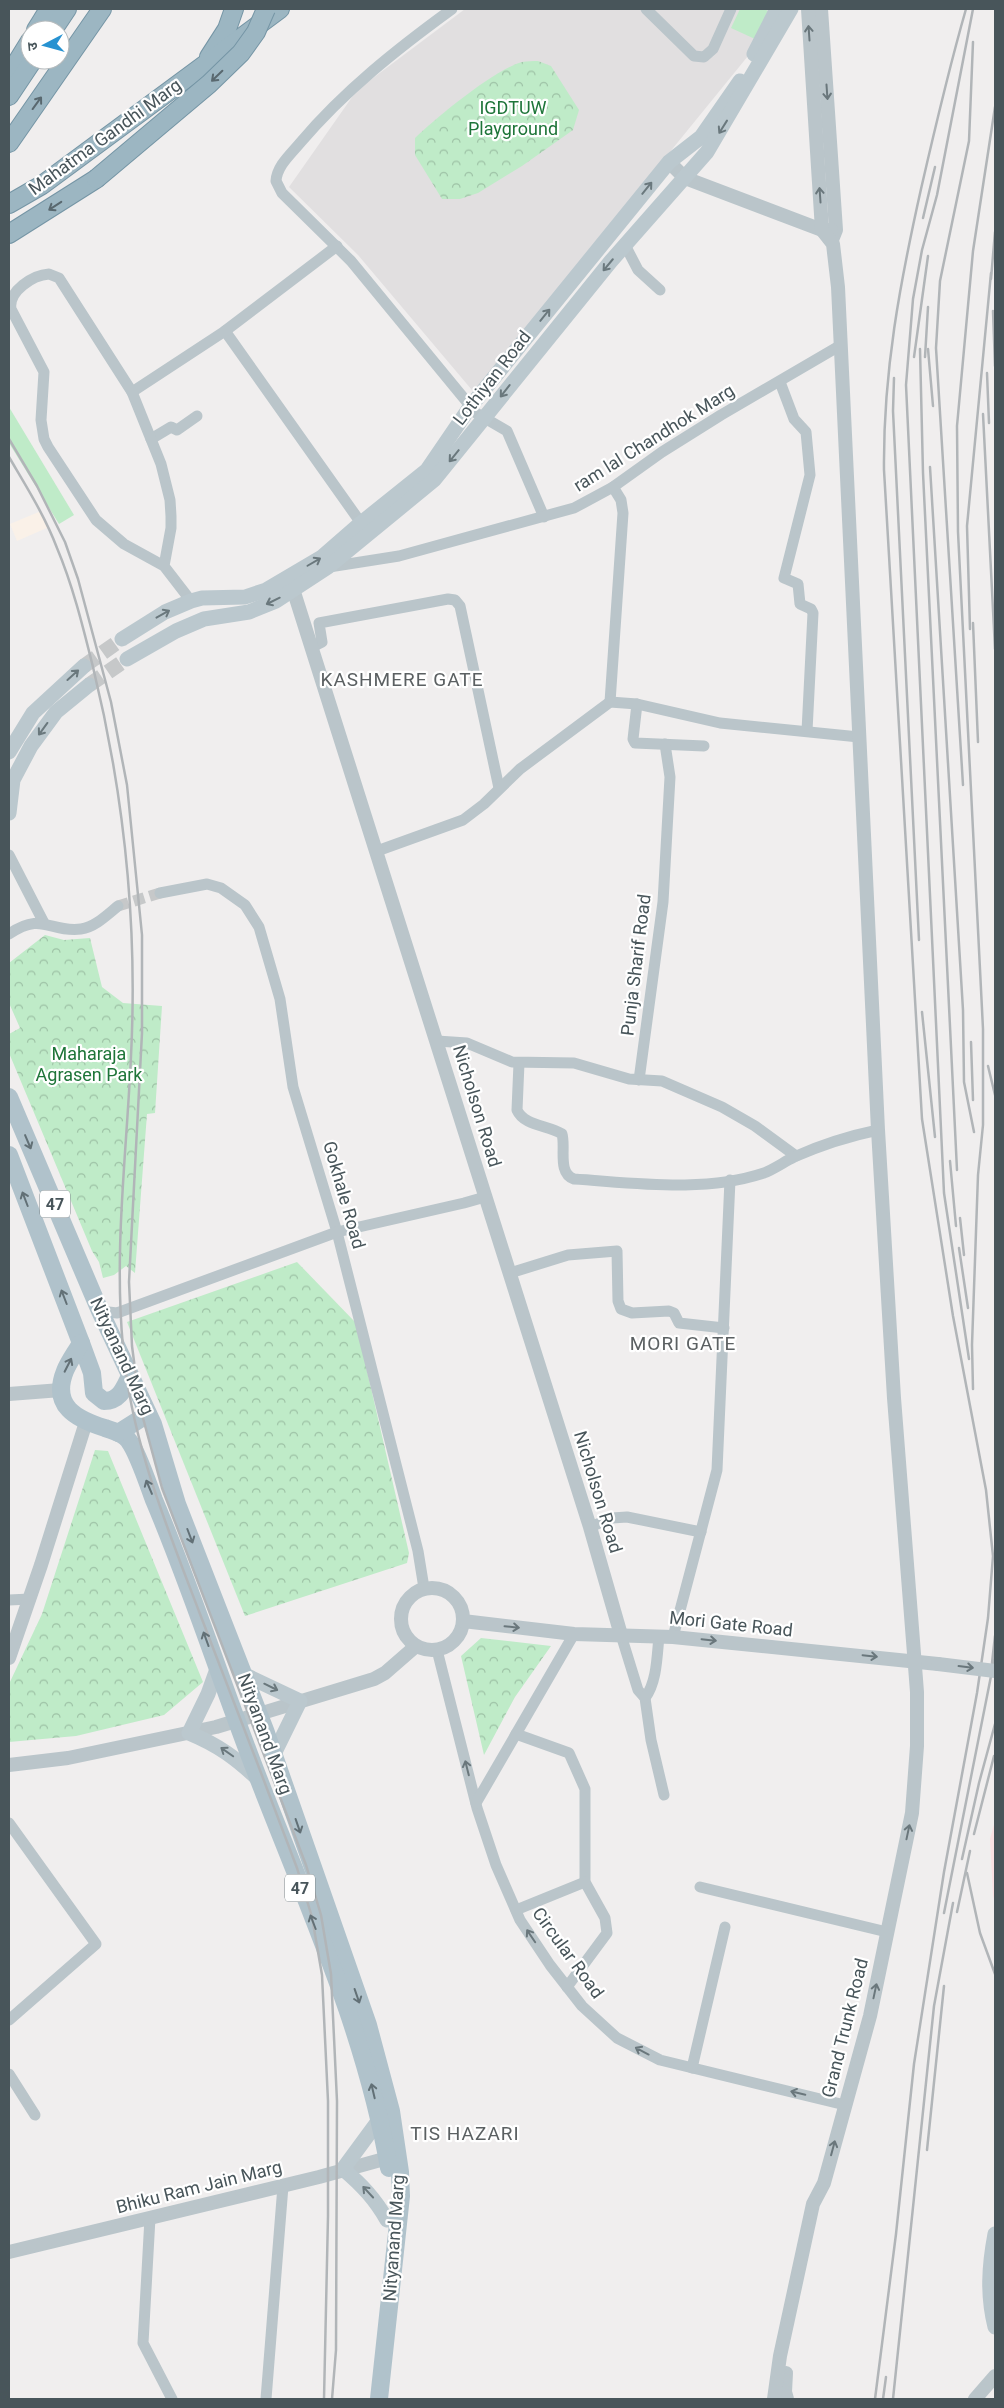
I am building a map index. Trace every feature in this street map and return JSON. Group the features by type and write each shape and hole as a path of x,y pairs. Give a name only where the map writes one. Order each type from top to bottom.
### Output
{"highway":[{"path":"42,20 49,9"},
{"path":"60,20 67,9"},
{"name":"Mahatma Gandhi Marg","path":"201,69 227,29 234,9"},
{"path":"9,234 96,179 209,84 241,53 256,32 266,9"},
{"name":"Mahatma Gandhi Marg","path":"9,204 42,186 280,9"},
{"path":"9,143 102,11"},
{"path":"9,76 20,58"},
{"path":"9,96 26,70"}],"main road":[{"name":"Lothiyan Road","path":"122,639 165,612 191,601 202,598 245,597 266,590 322,557 360,523 427,470 470,407 669,162 701,137 741,80 777,9"},
{"name":"Lothiyan Road","path":"127,659 176,631 204,618 249,612 276,601 328,567 434,480 625,245 707,152 791,9"},
{"path":"9,752 33,713 84,666"},
{"path":"9,814 13,780 31,746 56,712 89,685"},
{"name":"Nityanand Marg","path":"9,1097 100,1312 148,1414 177,1504 274,1756 334,1954"},
{"name":"Nityanand Marg","path":"9,1156 81,1343 65,1372 61,1390 68,1409 76,1417 118,1433 129,1441 159,1511 258,1780 342,1974 368,2025 391,2111 393,2157 382,2299 367,2399"},
{"path":"81,1343 92,1373 93,1389 100,1399 108,1401 119,1396 130,1376"},
{"path":"118,1433 148,1414"},
{"path":"159,1511 177,1504"},
{"path":"217,1669 208,1694 189,1733 212,1742 229,1753 258,1780"},
{"path":"243,1674 300,1701 274,1756"},
{"name":"Nityanand Marg","path":"342,1974 379,2120 393,2157 400,2196 379,2399"},
{"path":"379,2120 343,2170 363,2186 375,2199 387,2220"},
{"path":"995,2234 989,2279 990,2306 995,2327"}],"street":[{"path":"452,9 376,67 332,107 280,168 276,181 282,193 336,246 470,407 507,432 544,517"},
{"path":"646,9 694,56 704,57 713,50 731,9"},
{"path":"808,9 830,233"},
{"path":"821,9 830,233"},
{"path":"669,162 685,178 830,233"},
{"name":"Grand Trunk Road","path":"774,2399 780,2356 814,2204 824,2183 870,2016 912,1814 917,1746 917,1692 894,1398 878,1130 838,288 830,233"},
{"path":"625,245 638,270 660,290"},
{"path":"132,392 225,331 336,246"},
{"path":"164,566 171,528 170,500 161,464 132,392 59,278 44,274 13,294 10,302 11,309 44,372 41,420 44,439 96,520 124,544 164,566 191,601"},
{"path":"225,331 360,523"},
{"name":"ram lal Chandhok Marg","path":"328,567 399,556 574,508 613,487 662,452 841,345"},
{"path":"780,382 794,419 806,432 810,475 784,578 798,584 800,604 814,613 807,731"},
{"path":"151,439 171,427 177,430 197,416"},
{"path":"610,702 622,513 620,500 613,487"},
{"name":"Nicholson Road","path":"293,589 437,1041 474,1200 510,1273 590,1526 621,1635"},
{"path":"312,647 322,642 319,623 448,599 455,600 460,606 500,788"},
{"path":"377,851 463,820 484,804 537,755 610,702 637,704 720,723 860,737"},
{"path":"637,704 633,741 636,744 704,746"},
{"name":"Punja Sharif Road","path":"639,1080 663,902 664,854 670,777 665,744"},
{"path":"9,855 44,923"},
{"name":"Gokhale Road","path":"160,893 196,885 214,885 227,891 245,905 259,927 280,999 293,1087 337,1232 418,1551 424,1588"},
{"path":"9,934 23,926 44,923 81,929 100,921 118,906"},
{"path":"437,1041 467,1043 519,1063 574,1063 639,1080 662,1082 722,1107 755,1126 796,1156"},
{"path":"519,1063 516,1110 520,1117 562,1134 564,1167 570,1178 653,1184 698,1184 730,1180 764,1172 796,1156 852,1135 878,1130"},
{"path":"645,1698 650,1692 666,1636 701,1532 717,1470 730,1180"},
{"path":"100,1312 117,1313 337,1232 474,1200"},
{"path":"510,1273 568,1255 617,1251 618,1301 621,1309 632,1313 669,1311 674,1313 679,1323 724,1328"},
{"path":"9,1394 61,1390"},
{"path":"9,1658 30,1599 86,1422"},
{"path":"590,1526 612,1518 627,1516 701,1532"},
{"path":"424,1588 442,1589 452,1594 460,1604 463,1621 461,1632 447,1647 437,1650 426,1650 416,1646 404,1633 401,1615 408,1598 424,1588"},
{"path":"9,1600 30,1599"},
{"name":"Mori Gate Road","path":"463,1621 574,1634 666,1636 995,1671"},
{"path":"476,1803 574,1634"},
{"path":"621,1635 638,1690 645,1698 653,1748 664,1795"},
{"path":"9,1765 68,1758 189,1733 236,1721 374,1679 402,1660 416,1646"},
{"name":"Circular Road","path":"437,1650 476,1803 496,1865 525,1927 582,2006 617,2038 660,2060 845,2104"},
{"path":"516,1734 569,1753 585,1789 585,1882 605,1918 607,1933 568,1987"},
{"path":"9,1823 96,1944 9,2020"},
{"path":"516,1910 585,1882"},
{"path":"700,1887 887,1932"},
{"path":"692,2068 725,1926"},
{"path":"9,2074 35,2115"},
{"name":"Bhiku Ram Jain Marg","path":"9,2252 283,2186 393,2157"},
{"path":"787,2399 785,2392 787,2365 822,2204 824,2183"},
{"path":"266,2399 283,2186"},
{"path":"150,2218 143,2343 172,2399"},
{"path":"975,2399 995,2376"}],"shaded area":[{"path":"465,9 769,9 748,56 595,244 477,396 358,255 289,187 357,90"},
{"path":"41,511 49,527 17,541 10,524"},
{"path":"995,1821 995,1905 990,1839"}],"green space":[{"path":"740,9 764,9 768,11 755,39 731,28"},
{"name":"IGDTUW Playground","path":"538,61 551,66 579,110 573,130 522,166 478,193 460,199 442,199 415,155 415,138 451,107 497,74 522,62"},
{"path":"9,407 74,515 59,524 9,443"},
{"name":"Maharaja Agrasen Park","path":"45,935 64,940 90,938 102,987 123,1003 162,1006 155,1113 147,1114 135,1273 126,1266 114,1275 103,1278 99,1262 92,1251 9,1053 9,1034 20,1028 9,1003 9,963"},
{"path":"297,1262 356,1323 409,1553 407,1563 245,1616 127,1322"},
{"path":"95,1450 108,1451 203,1682 164,1715 76,1736 9,1742 9,1684 42,1614"},
{"path":"481,1638 551,1646 515,1697 484,1755 461,1656"}],"tunnel":[{"path":"84,666 122,639"},
{"path":"89,685 127,659"},
{"path":"118,906 160,893"}],"railway":[{"path":"875,2399 896,2234 914,2064 944,1872 977,1693 988,1618 993,1556 986,1490 953,1316 922,1119 884,470 886,398 900,293 913,224 966,9"},
{"path":"969,1359 944,1193 906,385 913,299 922,250 937,195 973,9"},
{"path":"963,785 936,348 940,281 969,141 973,42"},
{"path":"973,1389 972,1345 978,1175 983,1125 983,1029 958,532 957,426 973,251 995,107"},
{"path":"923,218 935,167"},
{"path":"991,279 995,232"},
{"path":"914,357 928,256"},
{"path":"970,629 967,526 991,273"},
{"path":"925,357 928,307"},
{"path":"993,311 995,366"},
{"path":"920,349 923,473 957,1170"},
{"path":"928,349 933,406"},
{"path":"987,373 989,423"},
{"path":"894,378 893,411 919,940"},
{"path":"983,414 995,649"},
{"path":"9,439 37,486 65,542 78,579 111,702 127,785 142,935 142,1033 129,1282 132,1346 140,1407 162,1488 306,1865 321,1915 331,1974 337,2101 336,2350 332,2399"},
{"path":"9,457 47,524 73,592 103,712 112,757 125,848 132,939 133,985 121,1229 120,1308 127,1382 134,1416 142,1450 163,1516 297,1868 312,1917 322,1975 328,2101 328,2216 324,2399"},
{"path":"930,467 963,1010 964,1082 974,1132"},
{"path":"973,623 978,742"},
{"path":"922,1012 935,1137"},
{"path":"971,1042 973,1100"},
{"path":"988,1066 995,1095"},
{"path":"950,1161 956,1226"},
{"path":"960,1218 964,1255"},
{"path":"959,1248 968,1308"},
{"path":"992,1663 995,1636"},
{"path":"944,1913 995,1656"},
{"path":"962,1859 979,1783 995,1724"},
{"path":"974,1834 994,1756"},
{"path":"957,1912 970,1851"},
{"path":"967,1873 980,1933 995,1974"},
{"path":"893,2399 934,2006 953,1903"},
{"path":"927,2150 944,1986"},
{"path":"883,2399 886,2377"}],"district":[{"name":"KASHMERE GATE","path":"402,679"},
{"name":"MORI GATE","path":"683,1343"},
{"name":"TIS HAZARI","path":"465,2133"}]}
